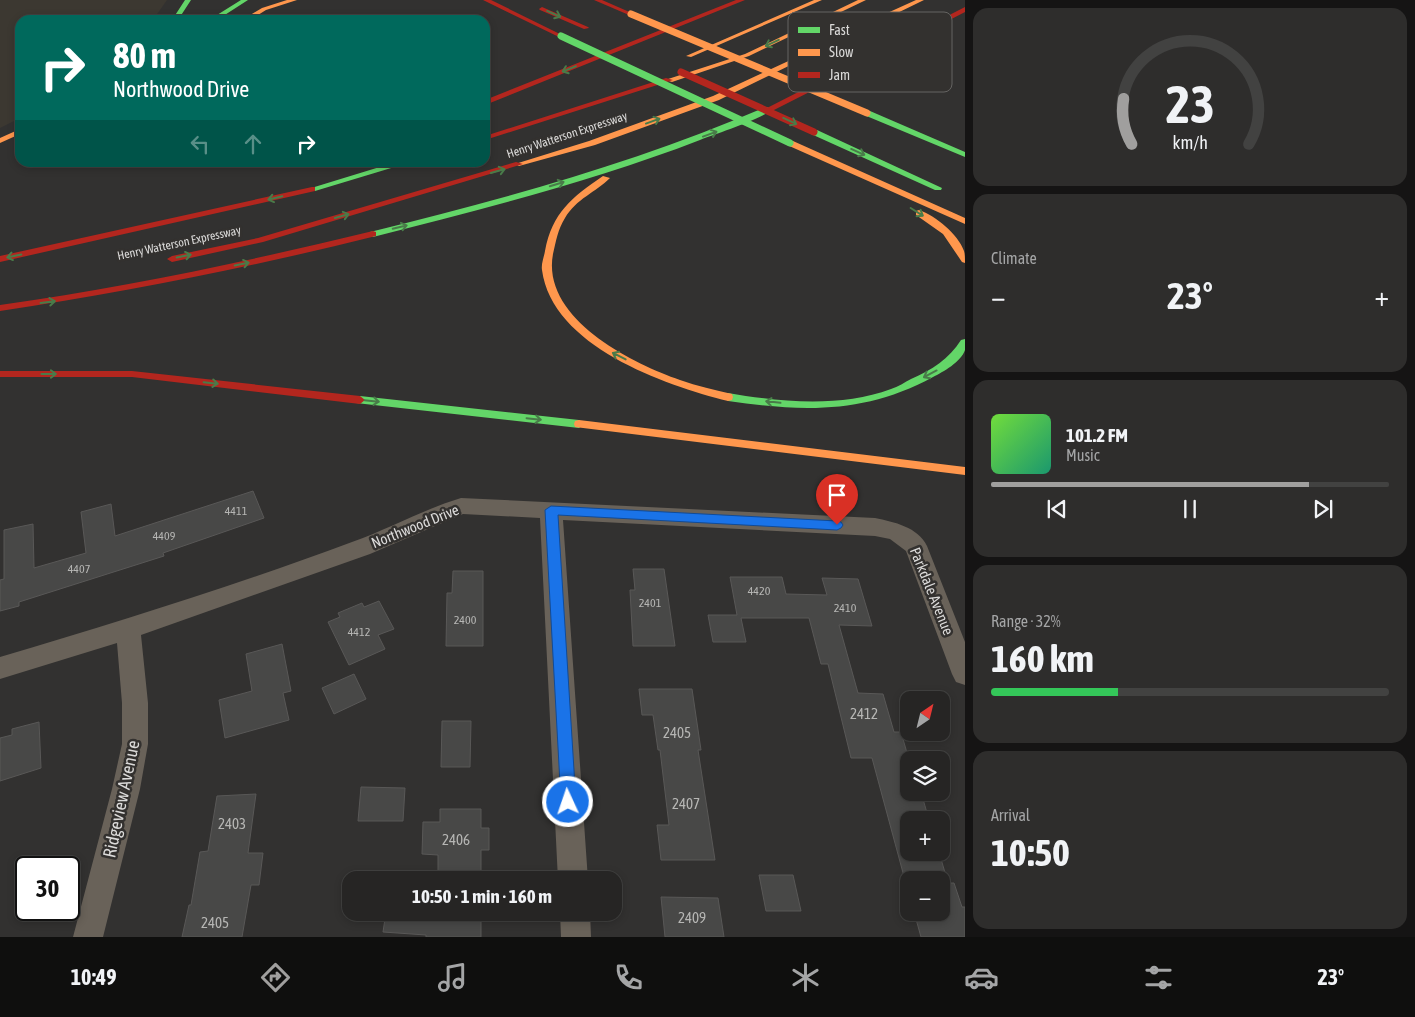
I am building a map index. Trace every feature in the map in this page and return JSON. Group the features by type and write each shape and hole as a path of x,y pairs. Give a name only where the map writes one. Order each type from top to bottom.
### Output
{"highway":[{"path":"178,15 188,0"},
{"path":"220,15 245,0"},
{"path":"254,15 264,9 294,0"},
{"path":"597,0 788,81"},
{"path":"490,102 742,0"},
{"path":"792,12 819,0"},
{"name":"Henry Watterson Expressway","path":"837,12 863,0"},
{"name":"Henry Watterson Expressway","path":"894,12 921,0"},
{"path":"481,1 505,10 861,176 965,221"},
{"path":"532,4 590,30"},
{"path":"952,17 965,10"},
{"path":"788,14 674,65 814,132 947,192"},
{"path":"952,28 961,26"},
{"name":"Henry Watterson Expressway","path":"490,136 747,54 788,35"},
{"path":"612,40 639,52"},
{"name":"Henry Watterson Expressway","path":"164,261 260,240 592,143 716,98 788,64"},
{"path":"490,128 585,98 657,69"},
{"path":"0,308 69,299 306,250 479,208 631,162 723,129 803,92"},
{"path":"815,92 965,154"},
{"path":"867,114 956,138"},
{"path":"0,141 15,134"},
{"path":"631,162 570,202 554,228 545,256 549,286 570,318 607,350 661,378 721,395 779,403 840,402 886,395 935,372 963,348 965,342"},
{"path":"0,249 82,234 359,167"},
{"name":"Henry Watterson Expressway","path":"0,259 286,196 389,167"},
{"path":"861,176 935,222 956,241 965,260"},
{"path":"0,374 132,374 702,438 965,470"}],"street":[{"name":"Northwood Drive","path":"0,668 128,629 272,580 362,548 461,506 875,527 896,531 907,537"},
{"path":"551,510 572,871"},
{"name":"Parkdale Avenue","path":"907,537 916,546 965,674"},
{"name":"Ridgeview Avenue","path":"88,937 126,789 135,744 135,702 128,629"},
{"path":"575,921 576,937"}],"shaded area":[{"path":"0,0 167,0 156,15 15,15 15,120 0,128"}],"building":[{"path":"253,491 264,518 163,553 164,556 19,602 19,606 0,611 0,580 4,579 4,530 33,524 34,568 86,553 81,512 111,504 115,536"},
{"path":"633,569 664,569 675,646 633,646 630,590 635,590"},
{"path":"453,571 483,571 483,646 446,646 447,593 452,593"},
{"path":"730,577 782,577 786,594 827,595 822,578 858,579 872,626 839,625 858,693 883,694 894,732 900,732 900,741 904,741 906,751 900,751 900,801 924,801 926,811 900,811 900,861 942,861 945,871 903,871 872,758 851,758 828,664 821,664 809,618 741,618 746,642 713,642 708,615 737,615"},
{"path":"379,601 394,629 378,635 385,649 349,665 328,622 340,617 338,613 362,603 364,607"},
{"path":"282,644 291,691 283,693 289,720 225,738 219,700 252,691 246,654"},
{"path":"354,674 366,699 334,714 322,688"},
{"path":"639,689 692,689 701,750 698,750 715,860 661,860 657,825 669,825 660,750 658,750 653,715 642,715"},
{"path":"442,721 471,721 470,767 441,767"},
{"path":"39,722 41,768 0,781 0,738 12,735 12,729"},
{"path":"361,787 405,788 403,821 358,821"},
{"path":"256,794 248,853 263,853 259,885 251,885 242,937 182,937 189,905 191,905 200,852 208,851 217,796"},
{"path":"440,809 481,809 481,828 489,828 489,850 481,850 481,871 438,871 438,855 422,854 423,822 440,822"},
{"path":"759,875 793,875 801,911 766,911"},
{"path":"950,883 954,883 962,907 965,907 965,937 921,937 917,921 950,921"},
{"path":"661,897 718,898 724,937 665,937"},
{"path":"385,921 481,921 481,937 426,937 426,935 383,932"}],"traffic: fast":[{"path":"178,15 188,0"},
{"path":"220,15 245,0"},
{"path":"561,36 790,143"},
{"path":"373,234 474,209 624,165 673,148 769,109"},
{"path":"867,113 965,155"},
{"path":"814,132 938,188"},
{"path":"312,189 389,167"},
{"path":"728,397 768,403 810,405 852,402 872,398 891,393 926,377 957,355 965,342"},
{"path":"360,400 579,424"}],"traffic: slow":[{"path":"254,15 264,9 294,0"},
{"path":"791,12 819,0"},
{"path":"838,12 863,0"},
{"path":"894,12 921,0"},
{"path":"689,56 788,13"},
{"path":"631,14 788,80"},
{"path":"669,80 747,55 788,36"},
{"path":"519,164 592,143 716,98 788,64"},
{"path":"817,92 867,113"},
{"path":"0,141 15,134"},
{"path":"790,143 965,221"},
{"path":"606,178 575,200 567,208 555,227 551,239 547,267 555,296 571,319 593,339 618,356 647,371 675,382 728,397"},
{"path":"919,213 946,232 956,244 965,260"},
{"path":"579,424 965,471"}],"traffic: jam":[{"path":"486,0 561,36"},
{"path":"597,0 631,14"},
{"path":"490,101 742,0"},
{"path":"542,9 586,28"},
{"path":"952,16 965,9"},
{"path":"681,72 814,132"},
{"path":"490,136 669,80"},
{"path":"769,109 804,92"},
{"path":"172,259 260,240 519,164"},
{"path":"0,259 312,189"},
{"path":"0,308 188,276 373,234"},
{"path":"0,374 132,374 360,400"}],"route":[{"path":"568,802 551,510 837,525"}]}
